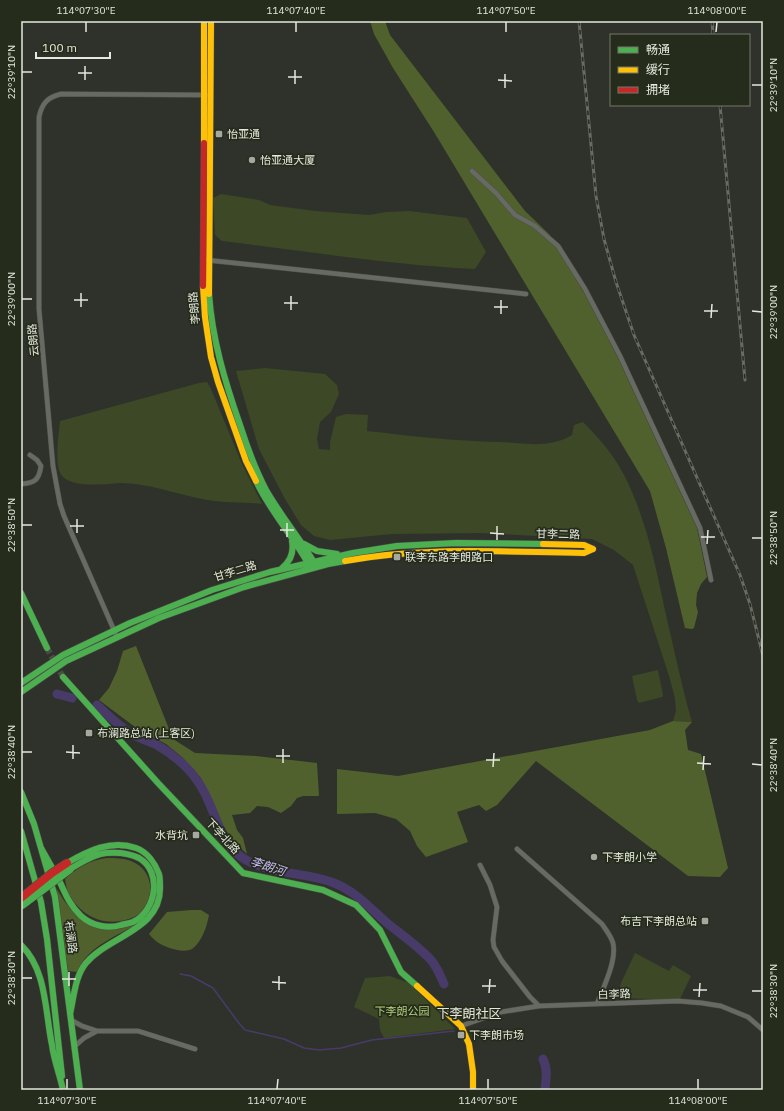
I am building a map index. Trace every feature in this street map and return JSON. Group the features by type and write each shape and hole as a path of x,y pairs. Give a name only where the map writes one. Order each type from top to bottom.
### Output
{"main road":[{"name":"李朗路","path":"204,21 207,95"},
{"name":"李朗路","path":"210,21 207,95 205,317 211,357 218,382 254,481 265,500 312,565"},
{"name":"李朗路","path":"206,260 214,342 224,380 251,459 270,497 301,541 312,565"},
{"path":"281,569 287,564 292,554 293,543 291,537"},
{"path":"301,541 317,551 331,554 345,554"},
{"name":"甘李二路","path":"21,684 63,655 116,634 215,597 272,579 312,565 345,554 397,546 456,543 584,545 593,549 584,553 456,550 397,552 354,559 312,565 281,569 212,590 116,634 66,661 21,692"},
{"path":"21,593 47,648"},
{"name":"下李北路","path":"62,677 158,783 243,873 323,890 356,905 380,930 401,972 461,1026"},
{"name":"布澜路","path":"21,792 34,824 54,897 80,1090"},
{"path":"21,830 42,902 64,1090"},
{"path":"21,903 69,866 97,848 117,844 136,848 146,853 159,872 161,884 160,898 150,918 133,932 94,954 85,963 79,973 71,1017"},
{"path":"41,848 72,905 80,915 90,921 100,926 124,926 143,916 149,908 153,897 154,886 152,875 148,867 141,859 130,854 119,852 106,853 69,866"},
{"path":"21,945 31,954 37,967 52,1049 64,1090"},
{"path":"461,1026 469,1044 473,1072 473,1090"}],"street":[{"name":"云朗路","path":"116,634 64,516 60,504 53,466 39,309 39,116 41,108 46,101 52,96 61,94 207,95"},
{"path":"472,171 515,215 535,226 558,246 585,289 620,356 700,528 711,580"},
{"path":"206,260 526,294"},
{"path":"21,484 34,482 38,478 41,466 38,460 30,455"},
{"path":"517,849 602,924 609,933 613,943 612,963 598,1004"},
{"path":"480,865 490,885 497,908 493,940 494,947 502,961 530,997 539,1006"},
{"name":"白李路","path":"461,1026 501,1012 539,1006 678,1002 722,1006 748,1017 763,1030"},
{"path":"71,1017 82,1026 97,1031 138,1031 195,1049"},
{"path":"75,1046 84,1038 97,1031"}],"green space":[{"path":"370,21 385,21 390,35 525,211 549,234 586,296 618,358 697,528 707,577 701,584 697,593 696,605 698,612 694,628 685,628 666,548 650,491 434,132 393,68 374,34"},
{"path":"221,194 259,200 270,205 315,211 369,215 386,212 409,211 467,218 486,252 475,269 380,261 222,241 215,235 213,198"},
{"path":"265,368 325,374 337,385 339,394 331,412 320,422 317,439 319,449 330,450 330,442 336,417 346,414 368,415 367,431 449,439 526,444 545,444 563,439 572,435 574,425 583,422 616,461 624,475 644,523 692,722 673,721 676,711 675,699 670,679 633,565 614,550 592,539 481,533 392,534 330,540 314,536 301,525 285,499 259,449 236,371"},
{"path":"207,382 242,464 262,504 207,500 142,485 120,483 75,483 63,477 60,473 57,450 60,421"},
{"path":"136,646 173,739 195,753 256,756 317,763 319,796 303,796 297,798 291,806 281,813 268,807 257,806 250,813 232,815 237,830 243,838 247,854 233,841 224,827 201,778 182,757 166,744 139,730 99,700 109,688 117,671 123,651"},
{"path":"658,670 663,695 662,697 639,703 632,676"},
{"path":"673,721 692,722 685,730 688,750 701,754 728,868 720,877 688,876 536,761 497,805 486,811 479,805 457,812 468,842 426,857 417,846 410,831 396,819 375,813 337,814 337,769 398,776 650,730"},
{"path":"107,858 131,861 139,865 148,877 150,892 148,900 139,914 127,920 109,922 94,918 75,903 68,892 65,879 74,871 84,865"},
{"path":"56,888 65,902 76,914 103,929 141,922 96,948 88,955 77,972 68,971"},
{"path":"201,910 209,915 199,942 192,949 184,951 168,947 159,943 149,934 167,912"},
{"path":"635,953 669,971 673,965 691,976 680,999 617,998 621,983"},
{"name":"下李朗公园","path":"390,976 409,983 455,1029 384,1038 380,1030 379,1019 354,1007 365,978"}],"waterway":[{"name":"李朗河","path":"57,694 72,698"},
{"name":"李朗河","path":"97,705 114,721 135,736 162,748 188,769 203,789 222,833 228,844 236,853 256,865 278,871 323,879 342,886 362,900 426,955 435,965 444,984"},
{"path":"180,974 191,976 213,988 245,1030 284,1039 304,1048 319,1050 341,1048 372,1040 454,1031"},
{"name":"李朗河","path":"543,1059 546,1070 545,1090"}],"tunnel":[{"path":"47,648 63,677"}],"railway":[{"path":"579,21 596,196 604,239 616,282 634,335 740,575 750,604 763,656"},
{"path":"712,21 713,34"},
{"path":"720,106 745,380"}],"traffic: fast":[{"path":"209,294 216,344 229,393 245,441 266,490 315,564"},
{"path":"256,481 268,503 309,565"},
{"path":"282,568 291,556 293,549 292,541"},
{"path":"21,683 63,655 130,623 212,590 270,572 353,553 397,546 456,543 543,544"},
{"path":"304,544 317,551 337,554"},
{"path":"21,692 66,661 159,618 244,587 328,564 345,561"},
{"path":"21,593 47,648"},
{"path":"63,677 158,783 243,873 323,890 356,905 380,930 401,972 417,986"},
{"path":"21,792 34,824 55,897 80,1090"},
{"path":"21,831 41,902 47,939 62,1076"},
{"path":"67,863 83,854 100,848 118,845 127,846 144,852 150,858 159,874 160,883 158,901 153,913 133,930 96,953 82,968 77,980 70,1014"},
{"path":"41,848 71,904 81,916 90,922 106,927 133,922 141,917 151,901 154,891 154,882 151,872 147,864 135,856 119,853 101,854 87,859 70,869"},
{"path":"22,905 70,869"},
{"path":"21,945 30,955 36,967 44,992 53,1051 63,1090"}],"traffic: slow":[{"path":"204,21 204,143"},
{"path":"209,294 211,21"},
{"path":"203,286 205,317 211,357 218,382 246,461 256,481"},
{"path":"543,544 584,545 593,549"},
{"path":"345,561 405,553 464,551 584,553 593,549"},
{"path":"417,986 461,1026 469,1044 473,1072 473,1090"}],"traffic: jam":[{"path":"203,286 204,143"},
{"path":"21,898 67,863"}],"place":[{"name":"怡亚通","path":"219,134"},
{"name":"怡亚通大厦","path":"252,160"},
{"name":"联李东路李朗路口","path":"397,557"},
{"name":"布澜路总站 (上客区)","path":"89,733"},
{"name":"水背坑","path":"196,835"},
{"name":"下李朗小学","path":"594,857"},
{"name":"布吉下李朗总站","path":"705,921"},
{"name":"下李朗市场","path":"461,1035"}],"district":[{"name":"下李朗社区","path":"469,1013"}]}
